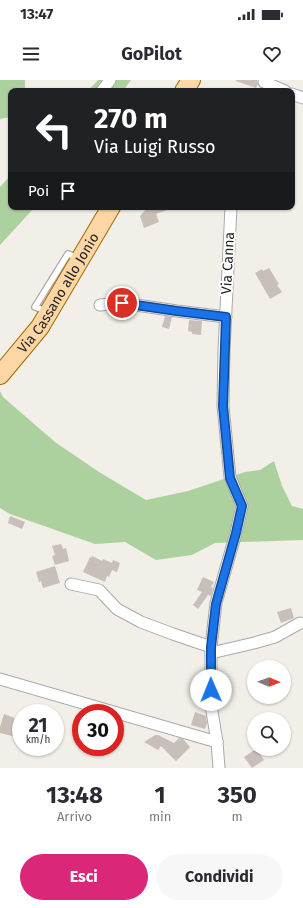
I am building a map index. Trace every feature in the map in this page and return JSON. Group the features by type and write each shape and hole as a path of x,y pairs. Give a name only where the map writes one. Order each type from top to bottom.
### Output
{"main road":[{"name":"Via Cassano allo Jonio","path":"0,375 40,327 109,210"}],"street":[{"path":"263,84 276,88"},
{"name":"Via Canna","path":"219,768 217,742 211,705 211,650 216,604 242,506 230,478 223,406 231,210"},
{"path":"100,305 122,303 226,317"},
{"path":"72,584 99,590 117,609 141,622 211,650 254,643 275,637 300,622"},
{"path":"0,679 217,742"}],"green space":[{"path":"0,80 25,80 25,88 8,88 8,118 0,119"},
{"path":"98,80 131,80 125,88 91,88"},
{"path":"8,178 8,210 32,210 0,245 0,187"},
{"path":"0,391 3,397 55,442 99,472 146,500 188,491 245,472 260,470 274,461 282,486 292,506 303,509 303,540 215,543 192,555 156,560 125,542 95,544 10,514 0,508"}],"building":[{"path":"236,80 257,80 258,84 256,88"},
{"path":"145,210 167,210 156,214 159,222 144,228 140,216"},
{"path":"269,268 282,292 270,299 255,273 262,269 263,271"},
{"path":"121,310 131,311 129,318 120,315"},
{"path":"165,316 172,317 169,329 162,327"},
{"path":"189,320 202,321 201,335 192,334 192,332 188,331"},
{"path":"10,516 25,522 22,529 8,523"},
{"path":"61,544 63,549 66,548 69,561 55,565 52,556 55,555 52,546"},
{"path":"92,556 102,561 103,559 112,563 113,560 120,563 117,572 112,570 109,577 107,576 105,582 83,572 90,557 91,558"},
{"path":"55,566 60,583 43,588 41,581 39,582 36,572"},
{"path":"203,577 214,582 211,587 213,588 211,596 208,595 198,609 193,605 202,592 197,590"},
{"path":"291,608 294,618 281,623 277,612"},
{"path":"195,712 206,716 207,723 205,729 191,725"},
{"path":"4,714 12,717 12,736 0,733 0,727"},
{"path":"155,735 174,743 179,738 183,739 190,747 176,761 161,746 158,750 144,742"},
{"path":"247,755 261,756 264,760 252,768 244,757"}],"route":[{"path":"122,303 226,317 223,406 230,478 242,506 216,604 211,647 211,690"}]}
